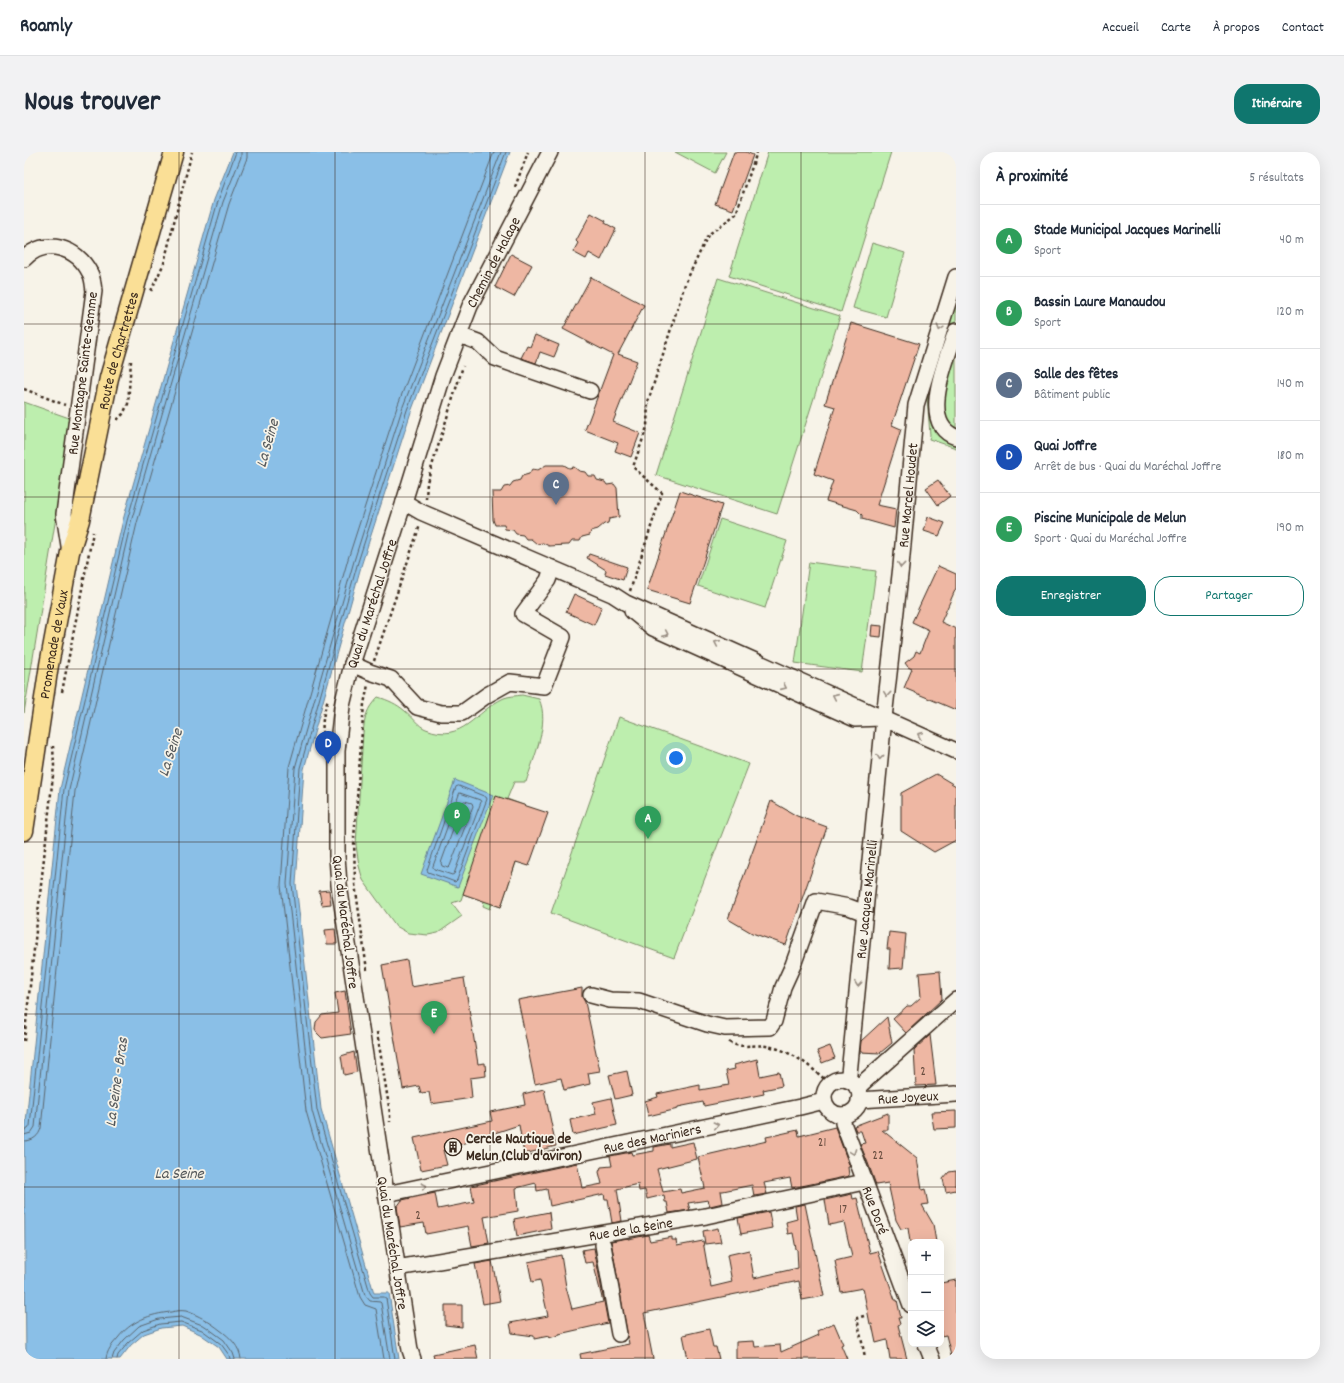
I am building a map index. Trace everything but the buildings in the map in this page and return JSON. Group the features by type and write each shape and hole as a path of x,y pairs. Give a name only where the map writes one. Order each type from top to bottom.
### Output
{"main road":[{"name":"Route de Chartrettes","path":"70,552 80,520 109,378 174,152"},
{"name":"Promenade de Vaux","path":"24,831 46,680 70,552"}],"street":[{"name":"Chemin de Halage","path":"443,376 464,337 470,306 550,152"},
{"name":"Rue Montagne Sainte-Gemme","path":"24,259 38,249 46,246 66,250 81,261 90,273 94,291 64,514 70,552"},
{"name":"Rue Marcel Houdet","path":"884,718 901,566 916,404 951,307 956,277"},
{"path":"956,331 950,372 937,391 936,408 940,421 946,432 956,437"},
{"path":"464,337 478,342 495,358 590,391"},
{"name":"Quai du Maréchal Joffre","path":"413,1359 410,1350 397,1268 340,893 338,871 337,751 342,706 352,664 443,376"},
{"path":"404,502 421,512 612,594 626,603 956,751"},
{"path":"352,664 391,679 417,707 441,713 462,713 487,695 510,682 544,686 562,637 523,614 548,580 552,568"},
{"path":"612,594 653,628 855,719 884,718"},
{"name":"Rue Jacques Marinelli","path":"854,1089 849,1074 884,718"},
{"path":"591,995 610,1000 638,1001 707,1024 725,1028 770,1027 774,1021 783,986 793,965 816,901 849,907 865,913"},
{"path":"854,1089 956,1000"},
{"path":"836,1080 854,1089 858,1105 854,1110 843,1115 835,1114 830,1111 824,1101 825,1090 830,1084 836,1080"},
{"name":"Rue Joyeux","path":"854,1089 956,1094"},
{"name":"Rue des Mariniers","path":"386,1194 824,1101"},
{"name":"Rue Doré","path":"843,1115 843,1123 864,1182 908,1297"},
{"name":"Rue de la Seine","path":"397,1268 706,1216 864,1182"},
{"path":"603,1246 619,1334"},
{"path":"927,1347 932,1359"}],"path":[{"path":"150,297 164,263 192,152"},
{"path":"626,603 662,493 633,467 647,427 648,402 685,284 708,235 736,214 757,152"},
{"path":"368,971 356,886 354,838 364,704 370,672 420,526 421,512 426,505 427,482 461,373 464,337"},
{"path":"113,424 123,414 128,404 131,360"},
{"path":"24,389 78,411"},
{"path":"60,699 94,531"},
{"path":"24,1041 54,766 53,743"},
{"path":"725,1028 726,1040 731,1044 766,1046 789,1052 810,1066 830,1084"},
{"path":"377,1032 390,1113 390,1127"},
{"path":"864,1316 857,1318 865,1357"}],"green space":[{"path":"675,152 726,152 715,173"},
{"path":"768,152 891,152 841,312 729,276"},
{"path":"872,243 905,253 886,317 853,308"},
{"path":"718,278 840,316 777,514 656,475"},
{"path":"956,299 956,448 929,439 930,435 926,384"},
{"path":"24,402 72,419 24,713"},
{"path":"720,519 787,541 765,608 698,586"},
{"path":"809,562 876,571 862,672 795,663"},
{"path":"522,695 539,699 543,719 540,740 526,782 514,782 507,799 534,809 501,907 492,904 490,909 483,906 484,901 463,894 461,900 452,903 462,916 438,933 428,935 408,933 396,926 363,880 359,866 356,845 363,733 365,718 369,709 378,697 399,706 423,728 439,733 450,732 468,724 504,698"},
{"path":"619,717 749,764 674,958 551,913"}],"water":[{"name":"La Seine","path":"233,152 510,152 411,412 362,563 304,769 296,884 321,1109 374,1293 389,1293 399,1359 227,1359 219,1347 200,1334 182,1326 161,1328 144,1334 131,1345 120,1359 26,1359 24,1142 60,789 123,520 214,200"},
{"path":"455,780 493,795 458,887 421,874"}],"place":[{"name":"Salle des fêtes","path":"556,505"},
{"name":"Quai Joffre","path":"328,764"},
{"name":"Bassin Laure Manaudou","path":"457,835"},
{"name":"Stade Municipal Jacques Marinelli","path":"648,839"},
{"name":"Piscine Municipale de Melun","path":"434,1034"},
{"name":"Cercle Nautique de Melun (Club d'aviron)","path":"453,1147"}],"water label":[{"name":"La Seine - Bras","path":"115,1082"}]}
